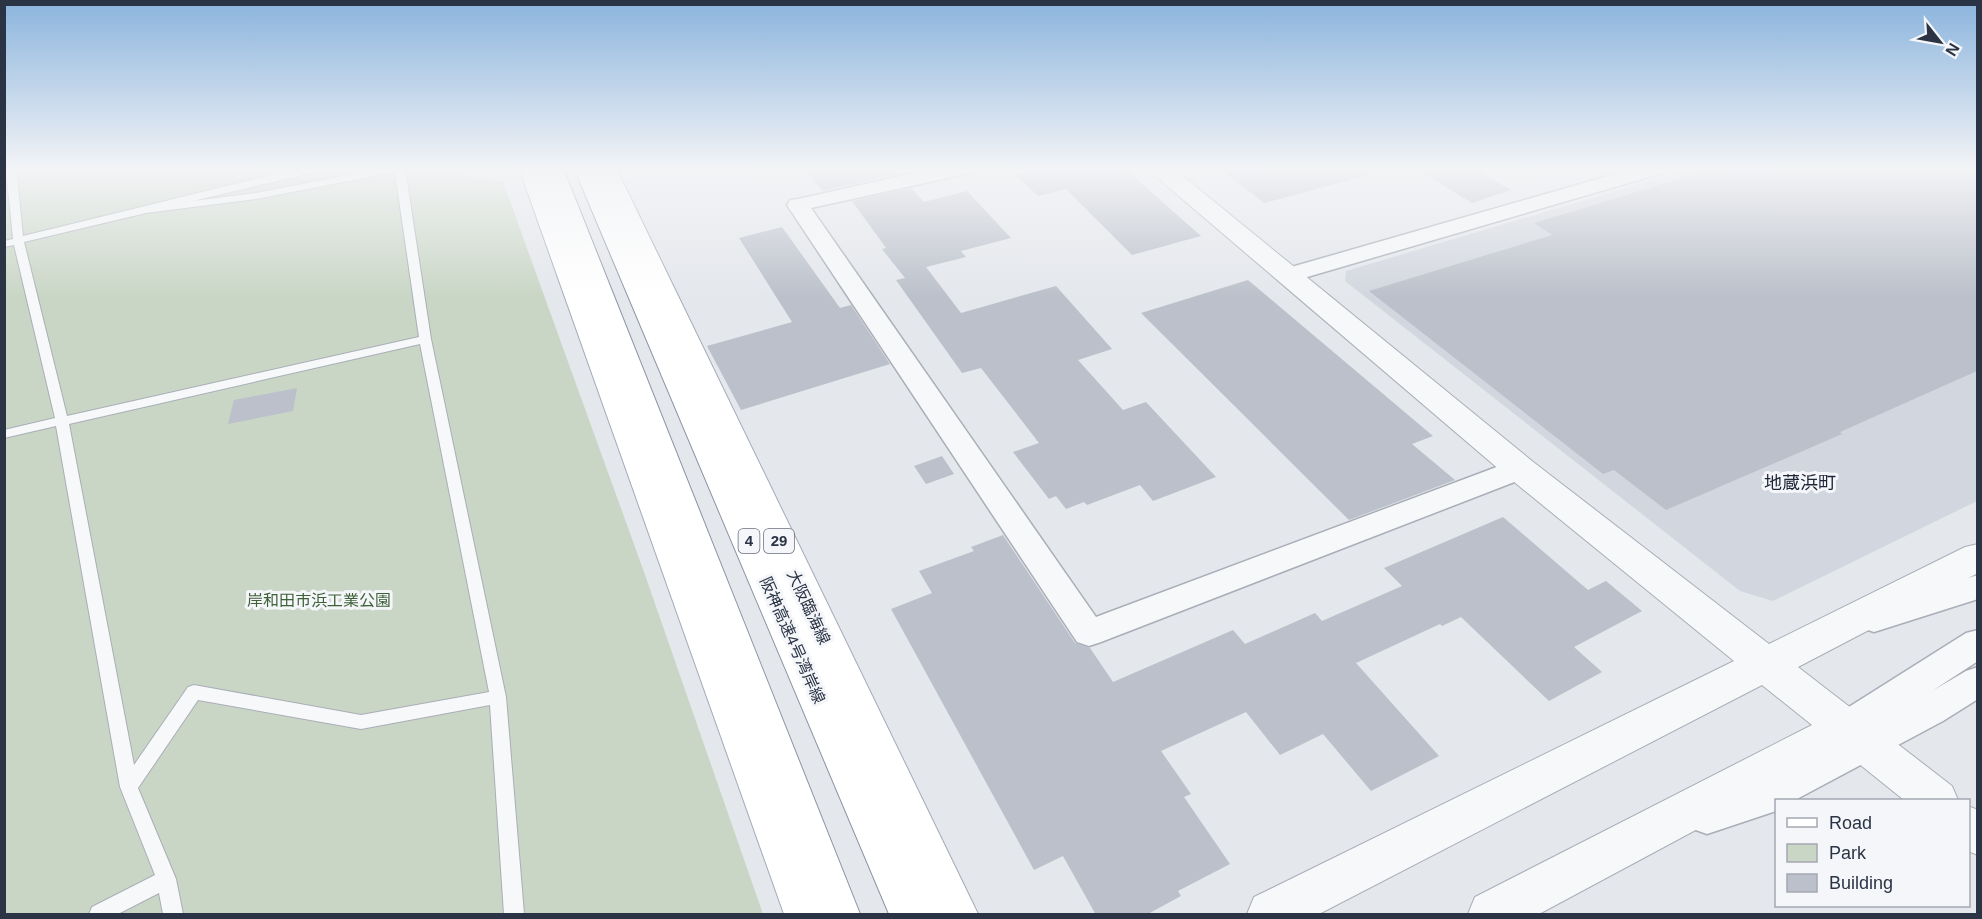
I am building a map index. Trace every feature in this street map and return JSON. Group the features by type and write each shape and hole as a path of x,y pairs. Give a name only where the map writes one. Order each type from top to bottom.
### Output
{"main road":[{"path":"547,211 807,915"},
{"path":"567,211 836,915"},
{"name":"阪神高速4号湾岸線","path":"605,211 913,915"},
{"name":"大阪臨海線","path":"624,211 954,915"}],"street":[{"path":"802,211 1089,633 1520,470"},
{"path":"1211,211 1520,470 1934,799"},
{"path":"1289,275 1511,211"},
{"path":"1271,915 1977,557"},
{"path":"1829,633 1977,587"},
{"path":"1856,736 1977,644"},
{"path":"1491,915 1634,838 1856,736 1930,710 1977,681"}],"lane":[{"path":"15,211 18,240 62,422 129,787 166,879 173,915"},
{"path":"4,244 142,211"},
{"path":"406,211 425,339 498,697 514,915"},
{"path":"4,434 425,339"},
{"path":"129,787 194,692 361,722 498,697"},
{"path":"99,915 166,879"}],"shaded area":[{"path":"1549,211 1977,211 1977,501 1773,601 1740,591 1345,281 1346,271"}],"green space":[{"name":"岸和田市浜工業公園","path":"5,211 513,211 644,572 763,914 5,914"}],"building":[{"path":"859,211 986,211 1011,238 961,251 966,257 926,267 961,313 1056,286 1112,349 1078,360 1123,410 1146,402 1216,477 1153,501 1140,485 1087,505 1084,502 1066,509 1056,496 1049,499 1013,452 1039,443 981,368 962,373 896,280 905,278 882,249 886,248"},
{"path":"1088,211 1173,211 1201,236 1132,255"},
{"path":"1574,211 1977,211 1977,371 1840,432 1842,434 1666,510 1614,470 1603,474 1369,291 1552,235 1534,223"},
{"path":"782,227 840,308 851,305 890,364 741,410 707,346 792,322 739,238"},
{"path":"1248,280 1433,436 1412,444 1455,480 1349,520 1141,313"},
{"path":"297,388 293,411 228,424 234,400"},
{"path":"942,456 954,474 926,484 914,466"},
{"path":"1503,517 1588,590 1606,581 1642,611 1574,647 1602,672 1549,701 1461,617 1442,626 1440,624 1356,663 1439,756 1371,791 1323,734 1280,755 1246,712 1161,751 1191,794 1184,797 1230,864 1178,891 1181,896 1146,915 1096,915 1063,856 1034,870 891,609 932,593 919,571 974,551 971,547 1003,535 1075,643 1090,648 1113,682 1233,630 1245,644 1315,613 1322,621 1402,586 1384,568"}],"district":[{"name":"地蔵浜町","path":"1800,483"}]}
